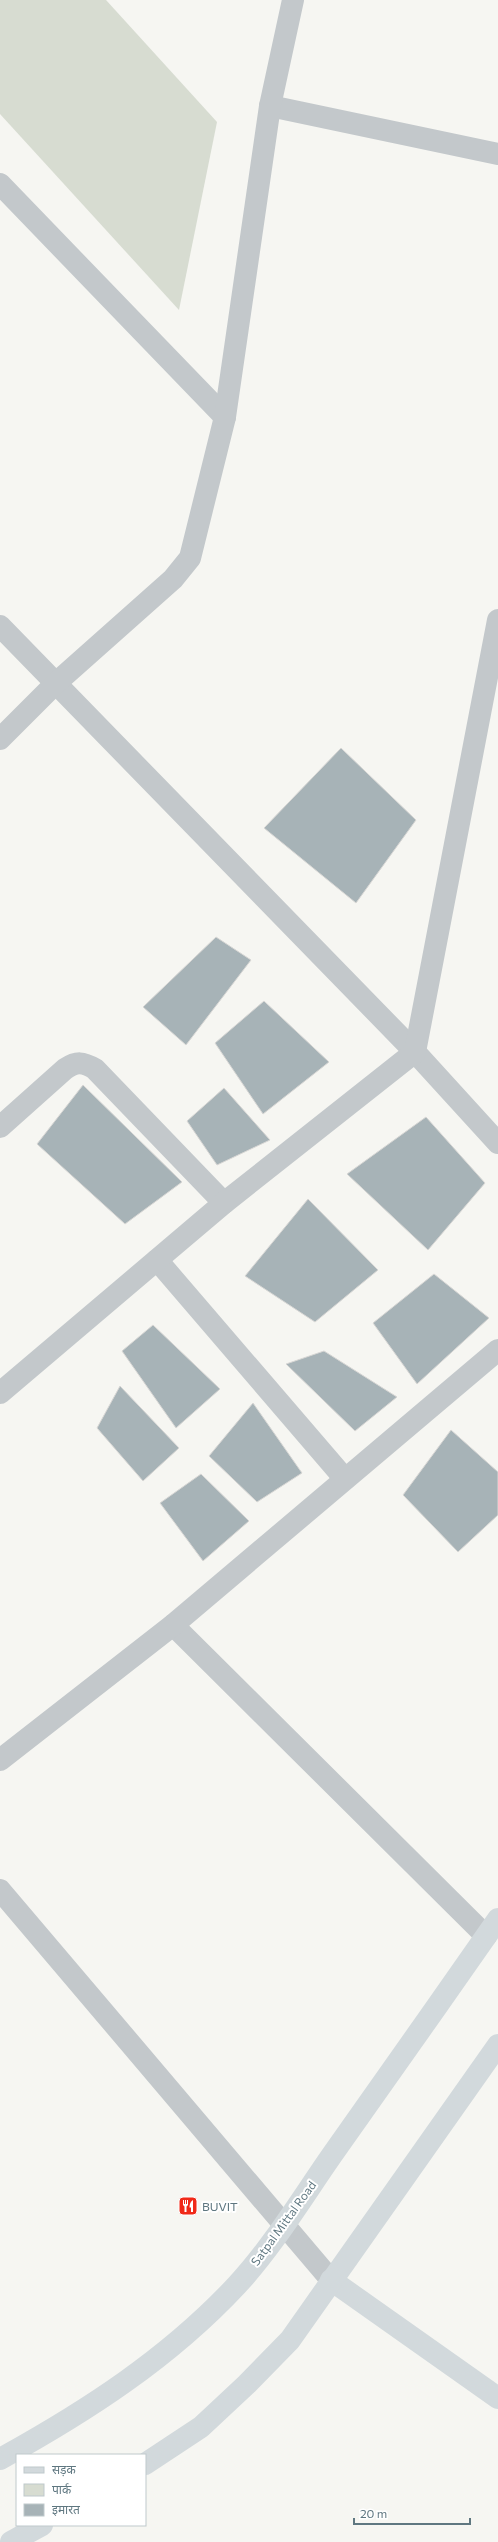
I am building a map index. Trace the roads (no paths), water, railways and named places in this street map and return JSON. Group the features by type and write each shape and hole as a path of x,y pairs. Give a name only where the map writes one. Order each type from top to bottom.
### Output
{"street":[{"path":"0,739 56,683 173,579 190,558 225,417 270,106 293,0"},
{"path":"270,106 498,154"},
{"path":"0,184 225,417"},
{"path":"0,1393 224,1203 415,1052 498,620"},
{"path":"0,626 415,1052 498,1143"},
{"path":"0,1127 65,1069 74,1063 85,1063 95,1069 224,1203"},
{"path":"157,1260 345,1479"},
{"path":"0,1760 174,1625 498,1350"},
{"path":"174,1625 492,1928"},
{"path":"0,1890 283,2226 331,2280 498,2398"},
{"name":"Satpal Mittal Road","path":"0,2459 76,2416 127,2382 189,2331 238,2284 283,2226 492,1928"},
{"path":"146,2463 201,2427 247,2384 290,2340 498,2045"},
{"path":"11,2542 40,2526"}],"place":[{"name":"BUVIT","path":"188,2206"}]}
